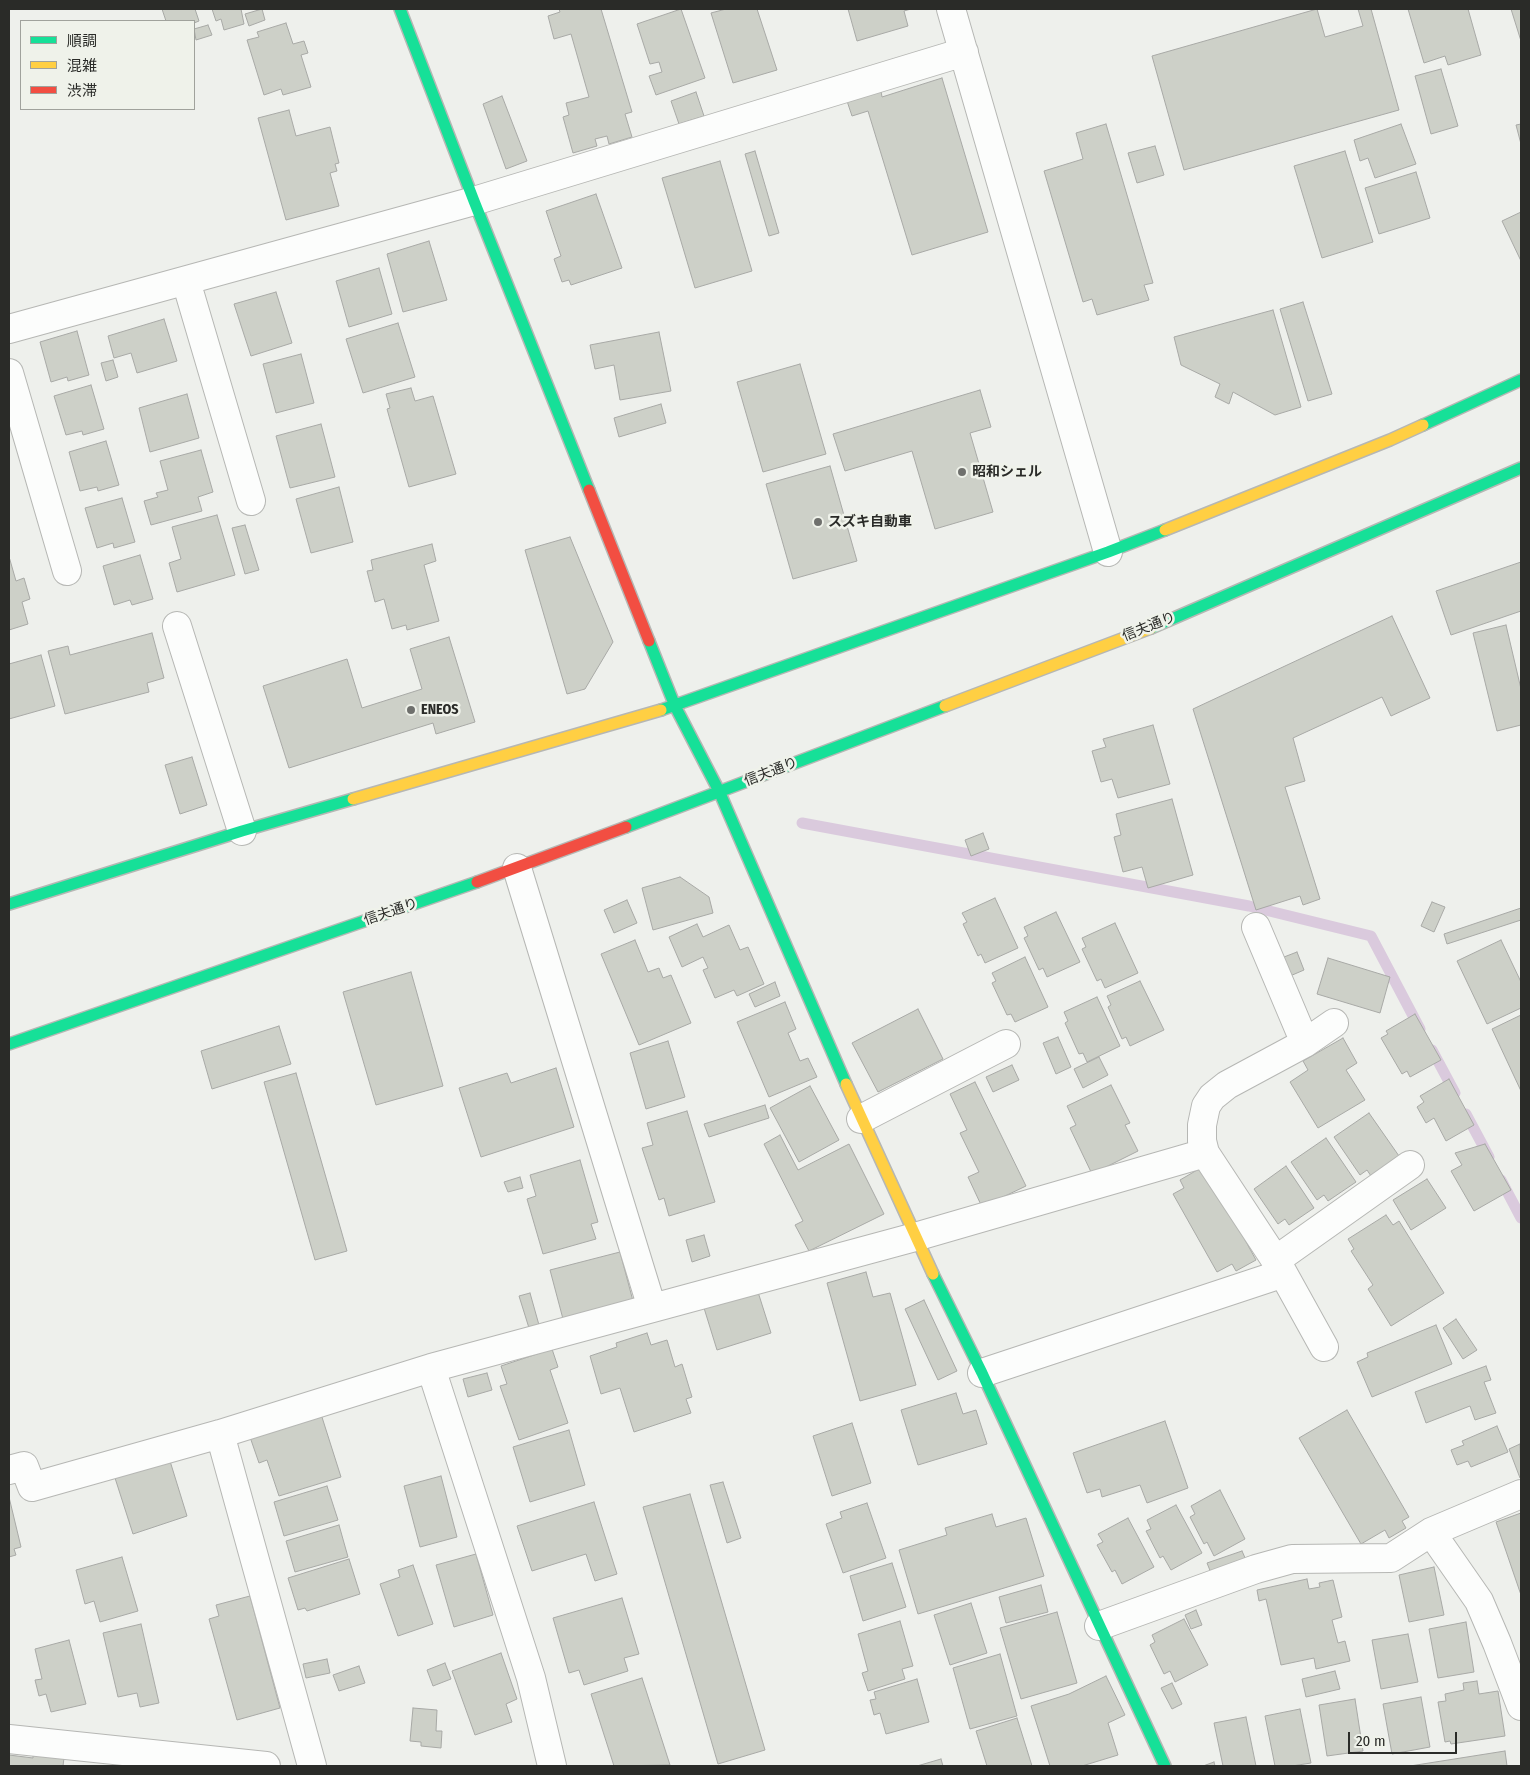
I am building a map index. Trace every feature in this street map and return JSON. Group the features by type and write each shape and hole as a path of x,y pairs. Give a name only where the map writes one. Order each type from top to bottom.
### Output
{"main road":[{"path":"400,9 474,201 675,706 719,791 861,1119 915,1237 982,1373 1165,1766"},
{"path":"9,904 242,831 675,706 1108,552 1390,440 1521,380"},
{"name":"信夫通り","path":"9,1044 517,868 1158,625 1520,474"}],"street":[{"path":"951,9 1108,552"},
{"path":"9,329 474,201 964,52"},
{"path":"186,281 251,501"},
{"path":"9,374 67,571"},
{"path":"177,626 242,831"},
{"path":"517,868 652,1308"},
{"path":"1256,927 1305,1043"},
{"path":"1324,1347 1278,1264 1205,1153 1202,1140 1202,1125 1206,1106 1212,1097 1227,1085 1305,1043 1334,1023"},
{"path":"861,1119 1006,1044"},
{"path":"9,1470 24,1466 32,1487 220,1434 431,1368 915,1237 1205,1153"},
{"path":"982,1373 1272,1276 1283,1255 1410,1165"},
{"path":"431,1368 531,1678 552,1766"},
{"path":"220,1434 312,1766"},
{"path":"1099,1626 1256,1569 1292,1559 1391,1558 1431,1532 1521,1494"},
{"path":"1431,1532 1511,1650 1521,1706"},
{"path":"9,1739 266,1766"}],"building":[{"path":"162,9 195,9 199,21 195,23 195,20 166,20"},
{"path":"212,9 241,9 244,24 224,30 221,19 216,21"},
{"path":"262,9 265,20 249,26 245,14"},
{"path":"559,9 601,9 632,112 625,114 632,137 609,144 607,136 595,139 597,146 573,153 563,117 569,115 566,103 589,97 571,34 554,39 548,16 560,12"},
{"path":"681,9 705,78 656,95 649,76 662,72 659,62 650,64 637,24"},
{"path":"726,9 757,9 777,70 733,83 711,13"},
{"path":"848,9 911,9 904,11 908,26 857,41"},
{"path":"1317,9 1325,37 1363,26 1358,9 1371,9 1399,110 1184,170 1152,56"},
{"path":"1408,9 1468,9 1481,55 1448,65 1445,56 1424,63"},
{"path":"1511,9 1521,9 1521,41"},
{"path":"286,23 293,44 304,41 308,53 301,55 311,87 283,95 281,89 264,95 247,40 259,37 257,32"},
{"path":"208,25 212,35 196,40 195,29"},
{"path":"1441,69 1458,126 1431,134 1415,76"},
{"path":"942,78 988,232 912,255 868,111 852,116 847,101 881,91 882,97"},
{"path":"696,92 704,116 679,124 671,101"},
{"path":"502,96 527,161 506,169 483,104"},
{"path":"289,110 296,136 330,127 339,163 335,164 337,171 330,173 339,206 286,220 258,118"},
{"path":"1106,124 1153,283 1144,285 1149,300 1097,315 1092,299 1083,302 1044,171 1083,159 1076,133"},
{"path":"1401,124 1416,164 1375,178 1368,158 1360,161 1354,140"},
{"path":"1521,124 1521,144 1516,125"},
{"path":"1155,146 1164,175 1137,183 1128,153"},
{"path":"755,151 779,233 769,236 745,154"},
{"path":"1345,151 1373,242 1322,258 1294,166"},
{"path":"720,161 752,271 695,288 662,178"},
{"path":"1416,172 1430,218 1379,234 1365,188"},
{"path":"596,194 622,268 571,285 569,280 562,282 554,259 561,256 546,211"},
{"path":"1521,212 1521,261 1502,221"},
{"path":"429,241 447,300 403,312 387,254"},
{"path":"379,268 392,314 349,327 336,281"},
{"path":"276,292 292,343 251,356 234,304"},
{"path":"1303,302 1332,394 1308,401 1280,309"},
{"path":"1273,310 1301,407 1275,415 1233,392 1229,404 1215,397 1220,384 1181,365 1174,337"},
{"path":"164,319 177,361 137,373 131,353 114,358 108,336"},
{"path":"398,323 415,377 363,393 346,339"},
{"path":"77,331 89,375 68,381 67,377 51,382 40,342"},
{"path":"659,332 671,391 620,400 614,365 595,369 590,345"},
{"path":"301,354 314,403 276,413 263,364"},
{"path":"113,360 118,377 106,381 101,363"},
{"path":"800,364 826,454 763,472 737,382"},
{"path":"91,385 104,429 83,435 82,431 66,435 54,396"},
{"path":"411,388 415,401 433,396 456,474 409,487 387,409 390,408 386,394"},
{"path":"980,390 991,427 970,433 993,512 935,529 912,451 845,471 833,434"},
{"path":"187,394 199,438 150,452 139,408"},
{"path":"661,404 666,423 619,437 614,418"},
{"path":"321,424 335,477 290,488 276,436"},
{"path":"106,441 119,485 98,491 97,487 80,491 69,452"},
{"path":"201,450 213,492 198,497 202,511 151,525 144,501 158,497 156,493 168,490 160,461"},
{"path":"830,466 857,561 793,579 766,484"},
{"path":"339,487 353,542 311,553 296,499"},
{"path":"122,498 135,542 114,548 113,543 97,548 85,508"},
{"path":"217,515 235,575 177,592 169,563 181,559 172,527"},
{"path":"245,525 259,570 245,574 232,528"},
{"path":"570,537 613,642 585,689 567,694 525,550"},
{"path":"432,544 436,561 424,565 439,621 407,630 406,625 392,629 384,599 375,602 367,571 373,570 371,560"},
{"path":"140,555 153,599 132,605 130,600 114,605 103,566"},
{"path":"9,561 16,581 24,578 30,599 22,602 28,624 9,630"},
{"path":"1521,562 1521,611 1451,635 1436,591"},
{"path":"1392,616 1430,698 1391,716 1382,697 1293,738 1305,781 1285,787 1320,899 1303,905 1300,896 1256,910 1193,709"},
{"path":"1506,625 1521,689 1521,725 1497,731 1473,633"},
{"path":"152,633 164,678 147,683 149,692 65,714 48,651 68,646 70,655"},
{"path":"449,637 475,722 436,734 433,723 289,768 263,686 347,659 362,708 422,689 410,649"},
{"path":"41,655 55,706 9,719 9,664"},
{"path":"1153,725 1170,784 1118,798 1112,779 1101,782 1092,751 1106,747 1103,739"},
{"path":"192,757 207,805 180,814 165,765"},
{"path":"1172,799 1193,875 1148,888 1142,867 1123,872 1114,837 1121,835 1116,814"},
{"path":"983,833 989,849 971,856 965,840"},
{"path":"680,877 709,897 713,913 653,930 642,888"},
{"path":"995,898 1018,948 985,963 981,954 978,956 963,924 967,922 962,913"},
{"path":"627,900 637,923 614,933 604,910"},
{"path":"1432,902 1445,907 1434,932 1421,926"},
{"path":"1521,908 1521,920 1447,944 1444,934"},
{"path":"1056,912 1080,962 1047,977 1043,968 1039,970 1024,938 1028,936 1024,927"},
{"path":"1115,923 1138,973 1105,988 1101,979 1097,981 1082,949 1086,947 1082,938"},
{"path":"697,924 703,937 729,925 740,950 748,947 764,984 737,996 734,990 715,998 703,970 708,968 703,957 682,967 669,937"},
{"path":"635,940 648,972 659,968 663,978 671,975 691,1023 639,1045 601,954"},
{"path":"1501,940 1521,982 1521,1008 1487,1024 1457,961"},
{"path":"1297,952 1304,970 1290,976 1284,957"},
{"path":"1025,957 1048,1007 1015,1022 1011,1014 1007,1015 992,983 996,981 992,973"},
{"path":"1328,958 1390,977 1380,1013 1317,994"},
{"path":"411,972 443,1086 376,1105 343,992"},
{"path":"1140,981 1164,1030 1130,1046 1126,1037 1122,1039 1108,1007 1111,1005 1107,996"},
{"path":"775,982 780,996 755,1007 749,994"},
{"path":"1097,997 1120,1046 1087,1062 1083,1053 1079,1054 1065,1023 1068,1021 1064,1012"},
{"path":"785,1002 796,1029 788,1033 800,1061 808,1058 817,1077 769,1097 737,1022"},
{"path":"918,1009 943,1059 878,1092 852,1043"},
{"path":"1415,1014 1441,1060 1410,1077 1407,1071 1402,1074 1381,1038 1388,1034 1386,1031"},
{"path":"1521,1015 1521,1091 1492,1029"},
{"path":"279,1026 291,1064 212,1089 201,1051"},
{"path":"1058,1037 1071,1067 1056,1074 1043,1043"},
{"path":"1343,1038 1357,1063 1346,1070 1365,1100 1318,1128 1290,1082 1308,1070 1303,1061"},
{"path":"668,1041 685,1097 646,1109 630,1053"},
{"path":"1099,1057 1108,1075 1083,1088 1074,1069"},
{"path":"1012,1065 1019,1080 993,1092 986,1077"},
{"path":"556,1068 574,1127 481,1157 459,1088 507,1073 511,1083"},
{"path":"296,1073 347,1251 315,1260 264,1082"},
{"path":"1449,1079 1474,1125 1446,1141 1434,1118 1426,1123 1417,1107 1424,1102 1420,1096"},
{"path":"975,1082 1026,1186 982,1207 968,1177 979,1172 960,1133 967,1130 950,1094"},
{"path":"1111,1085 1130,1123 1125,1125 1138,1151 1092,1174 1070,1128 1076,1125 1067,1106"},
{"path":"810,1086 839,1140 799,1162 770,1108"},
{"path":"765,1105 769,1118 709,1137 704,1124"},
{"path":"687,1111 715,1202 669,1216 664,1198 659,1200 642,1148 653,1145 647,1123"},
{"path":"1369,1113 1399,1156 1371,1176 1367,1170 1360,1175 1334,1137"},
{"path":"780,1135 798,1170 849,1144 884,1214 809,1251 795,1225 803,1221 764,1144"},
{"path":"1326,1138 1356,1182 1328,1201 1324,1195 1317,1200 1291,1162"},
{"path":"1485,1144 1511,1190 1474,1211 1451,1171 1462,1165 1455,1153"},
{"path":"580,1160 598,1222 591,1224 596,1239 543,1254 527,1199 536,1196 530,1175"},
{"path":"1204,1166 1249,1237 1245,1240 1256,1260 1236,1271 1232,1264 1217,1272 1173,1194 1184,1188 1180,1180"},
{"path":"1286,1166 1314,1208 1289,1225 1285,1219 1278,1224 1254,1189"},
{"path":"520,1177 523,1188 508,1192 504,1182"},
{"path":"1427,1179 1446,1208 1411,1230 1393,1200"},
{"path":"1386,1215 1393,1225 1399,1221 1444,1293 1391,1326 1368,1289 1373,1285 1351,1251 1354,1249 1348,1239"},
{"path":"704,1235 710,1256 692,1262 686,1240"},
{"path":"620,1252 633,1301 563,1319 550,1270"},
{"path":"866,1272 873,1297 890,1293 916,1385 860,1401 827,1283"},
{"path":"758,1292 771,1333 717,1350 704,1308"},
{"path":"530,1293 539,1325 529,1328 519,1296"},
{"path":"924,1300 957,1371 938,1380 905,1309"},
{"path":"1456,1319 1477,1350 1463,1359 1443,1328"},
{"path":"1436,1325 1452,1364 1372,1397 1357,1362 1368,1357 1367,1353"},
{"path":"647,1333 651,1345 667,1340 675,1367 682,1364 692,1397 686,1399 691,1413 634,1432 620,1388 601,1394 590,1356 617,1347 616,1343"},
{"path":"552,1349 558,1367 550,1370 568,1423 519,1440 500,1386 507,1384 501,1366"},
{"path":"1486,1366 1491,1380 1484,1382 1496,1413 1475,1420 1470,1406 1426,1423 1415,1392"},
{"path":"487,1373 492,1390 468,1397 463,1379"},
{"path":"956,1393 963,1414 976,1410 987,1444 918,1465 901,1410"},
{"path":"1347,1410 1409,1517 1402,1521 1406,1528 1389,1538 1385,1530 1361,1544 1299,1438"},
{"path":"321,1414 341,1477 279,1496 267,1460 259,1463 250,1437"},
{"path":"1165,1421 1188,1488 1147,1503 1140,1485 1102,1497 1100,1489 1087,1493 1073,1453"},
{"path":"852,1423 871,1483 832,1496 813,1436"},
{"path":"1497,1426 1508,1452 1471,1467 1468,1461 1457,1465 1451,1450 1464,1445 1462,1441"},
{"path":"569,1430 585,1485 530,1502 513,1447"},
{"path":"1520,1444 1521,1477 1520,1478 1509,1449"},
{"path":"170,1461 187,1516 133,1534 115,1478"},
{"path":"441,1476 457,1537 420,1547 404,1486"},
{"path":"723,1482 741,1538 727,1543 710,1485"},
{"path":"327,1486 338,1520 284,1536 274,1502"},
{"path":"1220,1490 1245,1539 1214,1556 1207,1542 1204,1544 1190,1517 1195,1514 1191,1506"},
{"path":"690,1494 765,1750 718,1764 643,1507"},
{"path":"9,1497 21,1547 14,1549 16,1555 9,1557"},
{"path":"594,1502 617,1574 595,1581 586,1554 532,1571 517,1526"},
{"path":"867,1503 886,1558 843,1573 826,1524 842,1518 840,1512"},
{"path":"1176,1505 1202,1553 1171,1570 1163,1556 1160,1558 1146,1531 1151,1529 1147,1520"},
{"path":"1521,1513 1521,1595 1496,1522"},
{"path":"992,1514 996,1527 1026,1518 1044,1576 918,1614 899,1550 947,1535 945,1528"},
{"path":"1128,1518 1154,1567 1122,1584 1115,1570 1112,1572 1097,1545 1103,1542 1098,1534"},
{"path":"339,1525 348,1557 295,1572 286,1541"},
{"path":"1242,1551 1246,1560 1211,1573 1207,1563"},
{"path":"476,1554 493,1615 454,1627 436,1565"},
{"path":"122,1557 138,1611 100,1622 94,1601 85,1604 76,1570"},
{"path":"349,1559 360,1594 307,1611 305,1608 298,1610 288,1578"},
{"path":"892,1563 906,1607 863,1621 850,1576"},
{"path":"413,1565 433,1624 398,1636 380,1584 400,1577 398,1570"},
{"path":"1434,1567 1444,1615 1409,1622 1399,1575"},
{"path":"1307,1579 1309,1589 1320,1587 1319,1583 1333,1580 1342,1617 1332,1620 1338,1643 1345,1641 1350,1661 1316,1669 1314,1658 1281,1665 1266,1599 1259,1601 1257,1590"},
{"path":"1041,1585 1048,1612 1006,1623 999,1597"},
{"path":"250,1596 280,1708 237,1720 209,1619 219,1616 216,1605"},
{"path":"622,1598 639,1654 624,1658 628,1671 584,1685 579,1670 569,1673 553,1618"},
{"path":"971,1603 987,1653 950,1665 934,1615"},
{"path":"1196,1610 1202,1625 1191,1629 1185,1615"},
{"path":"1057,1612 1077,1683 1021,1699 1000,1628"},
{"path":"1184,1619 1208,1665 1175,1682 1170,1671 1164,1674 1150,1645 1155,1642 1152,1635"},
{"path":"900,1621 913,1666 902,1669 905,1679 868,1691 862,1673 868,1671 858,1634"},
{"path":"1466,1622 1474,1672 1438,1678 1429,1629"},
{"path":"141,1624 159,1703 140,1707 137,1693 118,1697 103,1633"},
{"path":"1408,1634 1418,1682 1381,1689 1372,1640"},
{"path":"69,1640 86,1704 51,1712 46,1694 39,1696 35,1680 42,1679 35,1649"},
{"path":"501,1653 517,1699 506,1704 512,1722 475,1735 452,1671"},
{"path":"1000,1654 1017,1716 970,1729 953,1668"},
{"path":"327,1659 330,1673 306,1678 303,1664"},
{"path":"445,1663 451,1679 433,1686 427,1670"},
{"path":"359,1666 365,1683 339,1691 333,1675"},
{"path":"1335,1671 1340,1689 1306,1697 1302,1679"},
{"path":"1106,1676 1125,1715 1108,1723 1118,1755 1082,1766 1050,1766 1031,1706 1069,1694"},
{"path":"642,1678 670,1765 614,1766 591,1694"},
{"path":"917,1679 929,1722 886,1734 880,1713 874,1715 870,1700 876,1699 874,1692"},
{"path":"1477,1681 1479,1694 1498,1691 1505,1736 1451,1744 1450,1741 1445,1742 1438,1702 1446,1701 1445,1694 1464,1690 1463,1683"},
{"path":"1172,1683 1182,1704 1172,1709 1161,1688"},
{"path":"1421,1697 1430,1747 1392,1754 1383,1704"},
{"path":"1355,1699 1363,1751 1327,1756 1319,1705"},
{"path":"413,1708 437,1710 436,1731 442,1731 441,1748 421,1746 421,1742 410,1741"},
{"path":"1300,1709 1311,1763 1275,1766 1265,1716"},
{"path":"1246,1717 1256,1766 1223,1766 1214,1723"},
{"path":"1017,1718 1032,1766 987,1766 976,1731"},
{"path":"1505,1751 1507,1766 1410,1766"},
{"path":"33,1754 64,1758 63,1766 9,1766 9,1755 33,1758"},
{"path":"941,1759 943,1766 917,1766"},
{"path":"1214,1762 1215,1766 1203,1766"}],"waterway":[{"path":"802,823 1249,906 1371,936 1420,1029"},
{"path":"1432,1050 1455,1093"},
{"path":"1466,1114 1489,1157"},
{"path":"1501,1180 1521,1218"}],"traffic: fast":[{"path":"400,9 589,490"},
{"path":"1423,425 1521,380"},
{"path":"1151,628 1521,468"},
{"path":"661,710 1108,552 1165,530"},
{"path":"649,641 675,706 719,791 846,1084"},
{"path":"626,827 945,706"},
{"path":"9,904 242,831 353,799"},
{"path":"9,1044 477,882"},
{"path":"933,1274 982,1373 1165,1766"}],"traffic: slow":[{"path":"1165,530 1423,425"},
{"path":"945,706 1151,628"},
{"path":"353,799 661,710"},
{"path":"846,1084 933,1274"}],"traffic: jam":[{"path":"589,490 649,641"},
{"path":"477,882 626,827"}],"place":[{"name":"昭和シェル","path":"962,472"},
{"name":"スズキ自動車","path":"818,522"},
{"name":"ENEOS","path":"411,710"}]}
